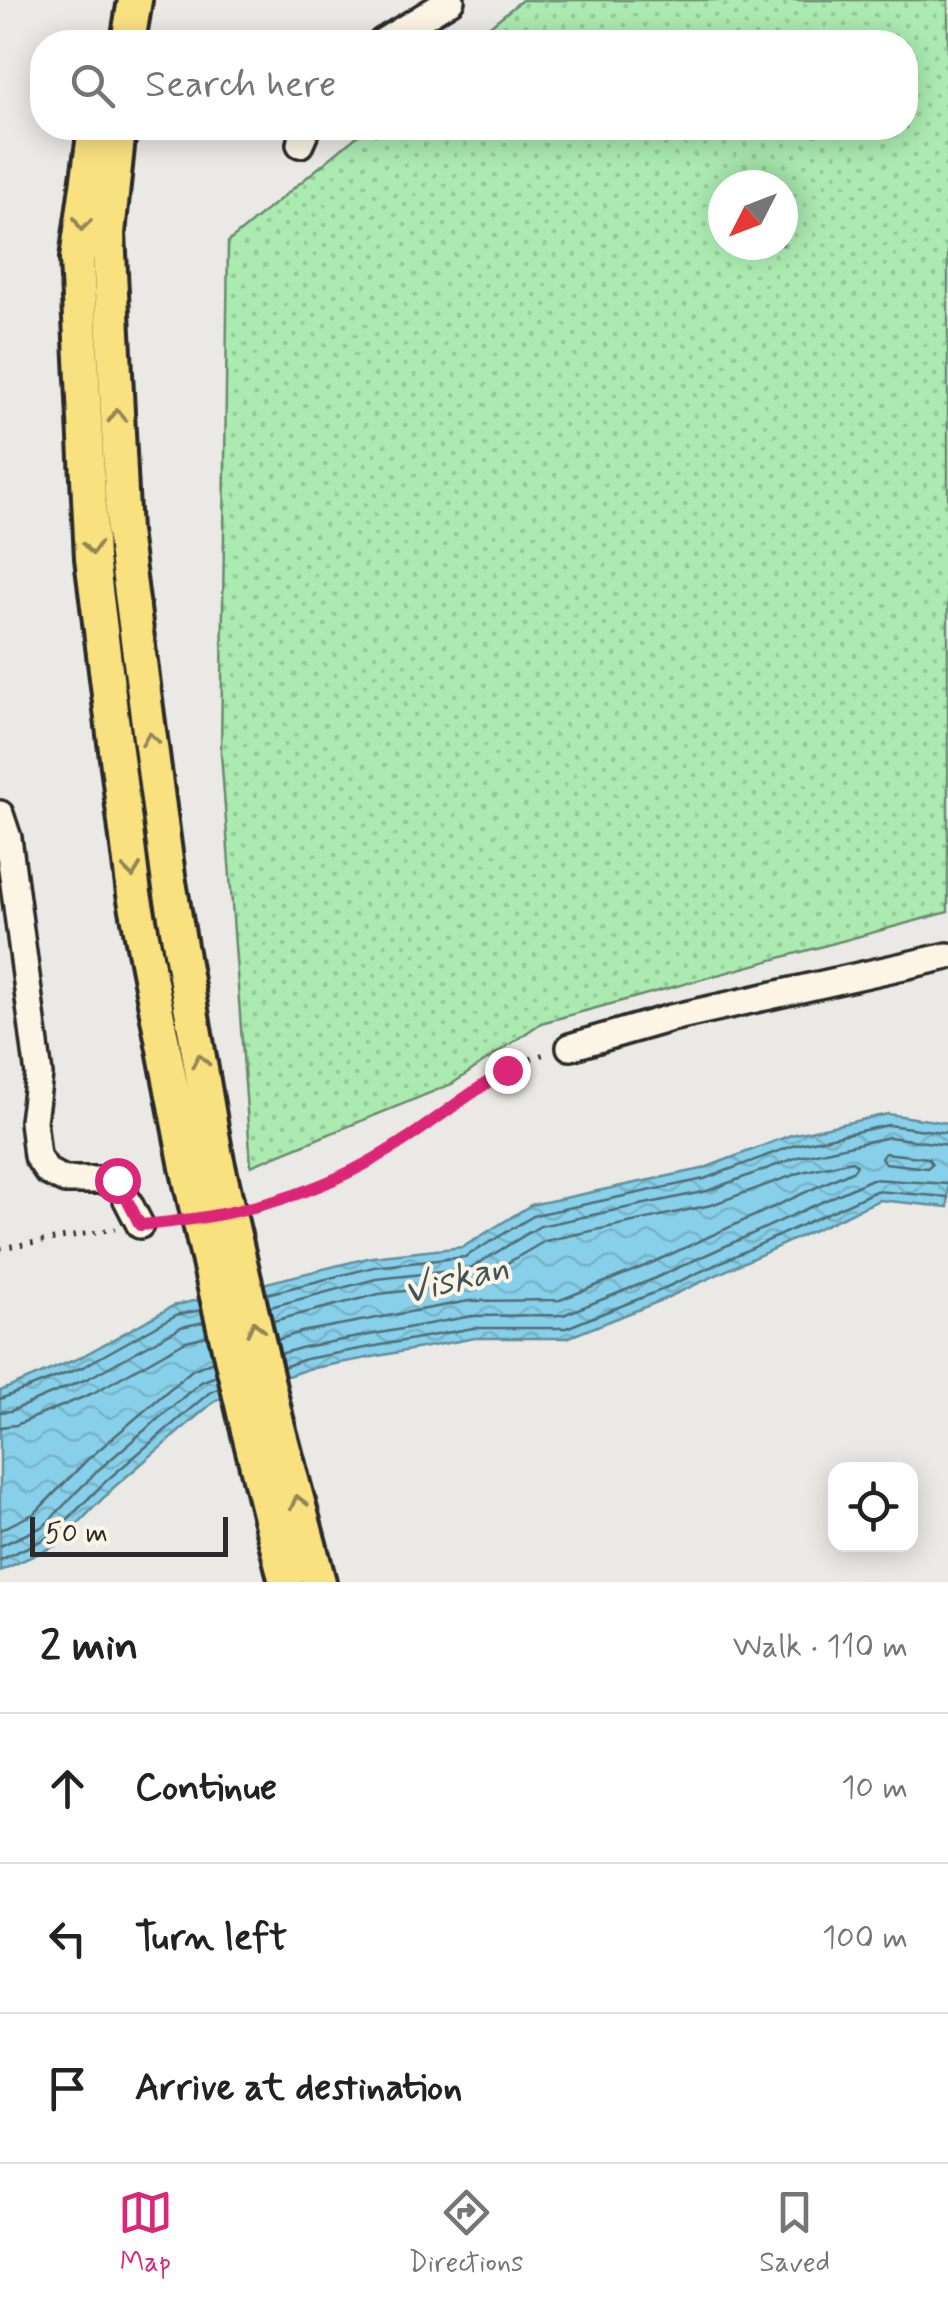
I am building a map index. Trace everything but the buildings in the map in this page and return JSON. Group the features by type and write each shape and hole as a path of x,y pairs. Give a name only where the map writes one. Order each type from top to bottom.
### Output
{"main road":[{"path":"108,30 112,0"},
{"path":"130,30 135,0"},
{"path":"93,140 78,258 92,558 134,894 202,1162 262,1424 286,1582"},
{"path":"118,140 108,233 123,532 202,1162"},
{"path":"262,1424 320,1582"}],"street":[{"path":"402,30 451,0"},
{"path":"0,814 8,838 34,1019 39,1076 32,1120 36,1156 48,1172 65,1180 117,1180 140,1225"},
{"path":"570,1047 671,1018 948,956"}],"path":[{"path":"254,1208 298,1194 368,1163 507,1070 570,1047"},
{"path":"0,1248 140,1225"}],"green space":[{"path":"522,0 948,0 948,912 541,1023 452,1084 251,1166 221,753 228,242 352,140 918,140 918,30 485,30"}],"water":[{"name":"Viskan","path":"888,1114 948,1123 948,1207 879,1200 660,1301 567,1338 475,1338 308,1369 216,1400 113,1488 57,1545 0,1571 0,1391 79,1358 173,1306 372,1257 463,1247 531,1205 702,1169 791,1135"}],"route":[{"path":"117,1180 140,1225 176,1222 276,1202 368,1163 507,1070"}]}
